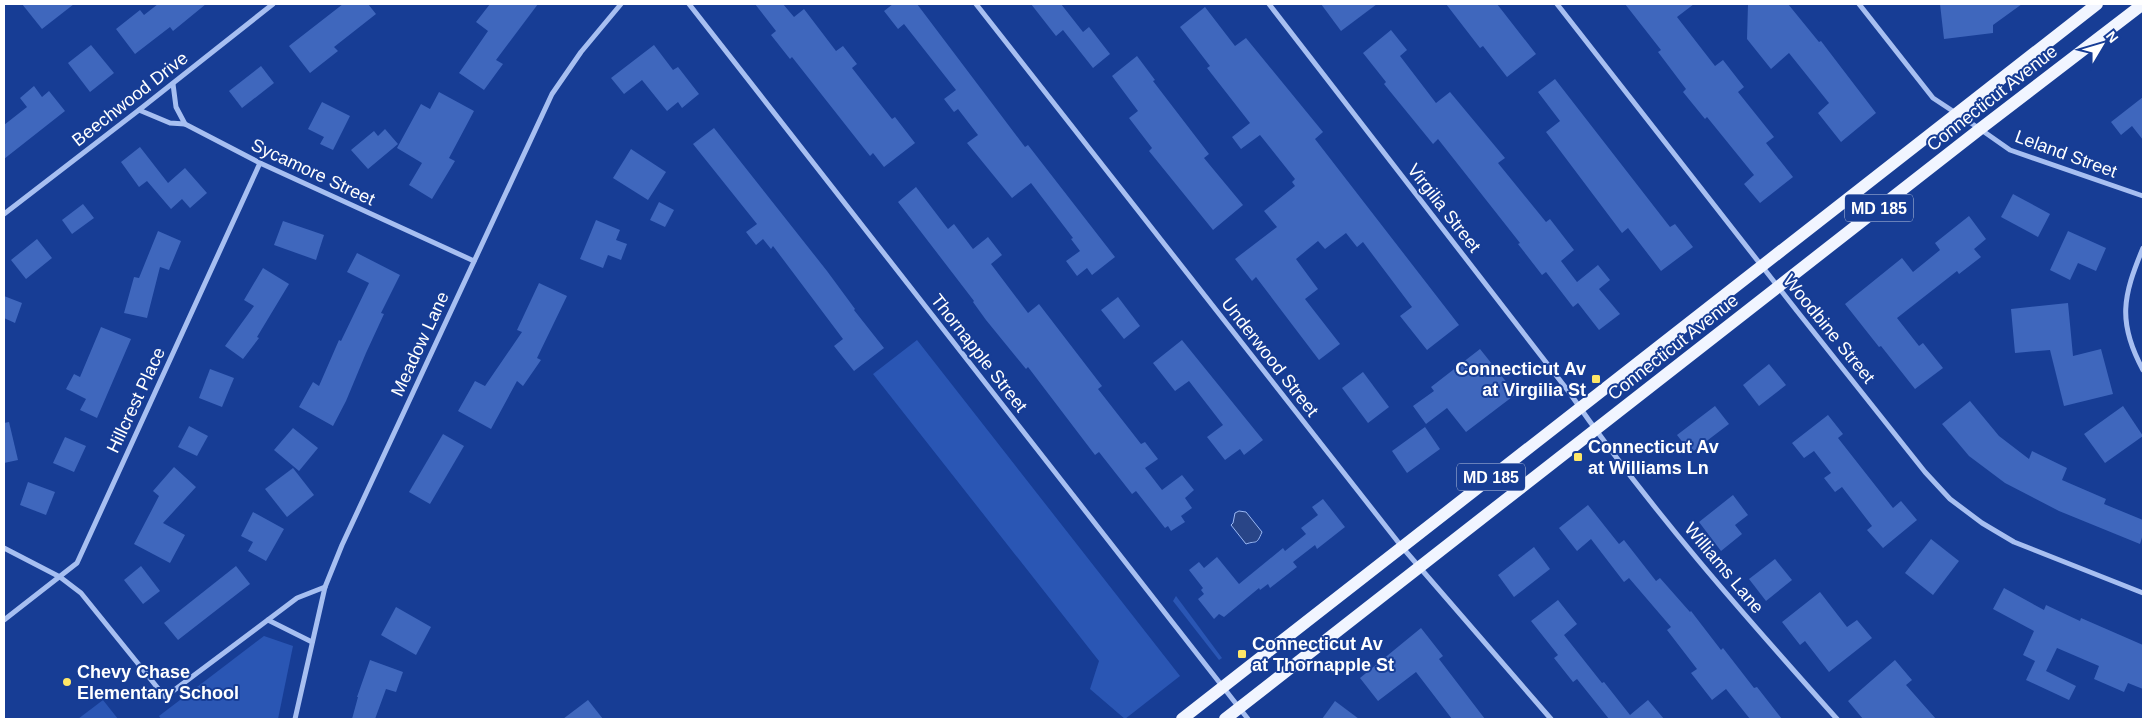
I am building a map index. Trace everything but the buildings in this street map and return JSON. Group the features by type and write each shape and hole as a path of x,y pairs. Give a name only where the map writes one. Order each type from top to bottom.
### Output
{"main road":[{"name":"Connecticut Avenue","path":"1182,719 2097,4"},
{"name":"Connecticut Avenue","path":"1225,719 2143,4"}],"street":[{"name":"Beechwood Drive","path":"4,214 173,84 273,4"},
{"name":"Meadow Lane","path":"295,719 325,587 342,545 552,94 582,52 621,4"},
{"name":"Thornapple Street","path":"689,4 1248,719"},
{"name":"Underwood Street","path":"976,4 1402,547 1551,719"},
{"name":"Virgilia Street","path":"1269,4 1580,408 1594,430"},
{"name":"Woodbine Street","path":"1557,4 1761,266 1926,472 1950,498 1982,523 2014,542 2143,593"},
{"name":"Leland Street","path":"1859,4 1933,98 1980,130 2010,150 2143,196"},
{"path":"173,84 176,107 185,124"},
{"name":"Sycamore Street","path":"139,110 170,123 185,124 260,164 474,261"},
{"name":"Hillcrest Place","path":"4,620 77,563 260,164"},
{"path":"2143,248 2130,281 2126,301 2126,327 2134,352 2143,370"},
{"name":"Williams Lane","path":"1594,430 1725,592 1837,719"},
{"path":"4,548 60,577 81,593 165,697 296,598 325,587"},
{"path":"268,620 312,642"}],"shaded area":[{"path":"917,340 1180,676 1125,719 1090,689 1099,661 873,374"},
{"path":"1239,511 1246,512 1262,532 1256,542 1246,544 1231,525 1235,513"},
{"path":"1176,596 1222,658 1219,660 1173,601"},
{"path":"264,636 293,646 278,719 161,719 159,716"},
{"path":"103,700 118,719 78,719"}],"place":[{"name":"Connecticut Av at Virgilia St","path":"1596,379"},
{"name":"Connecticut Av at Williams Ln","path":"1578,457"},
{"name":"Connecticut Av at Thornapple St","path":"1242,654"},
{"name":"Chevy Chase Elementary School","path":"67,682"}]}
